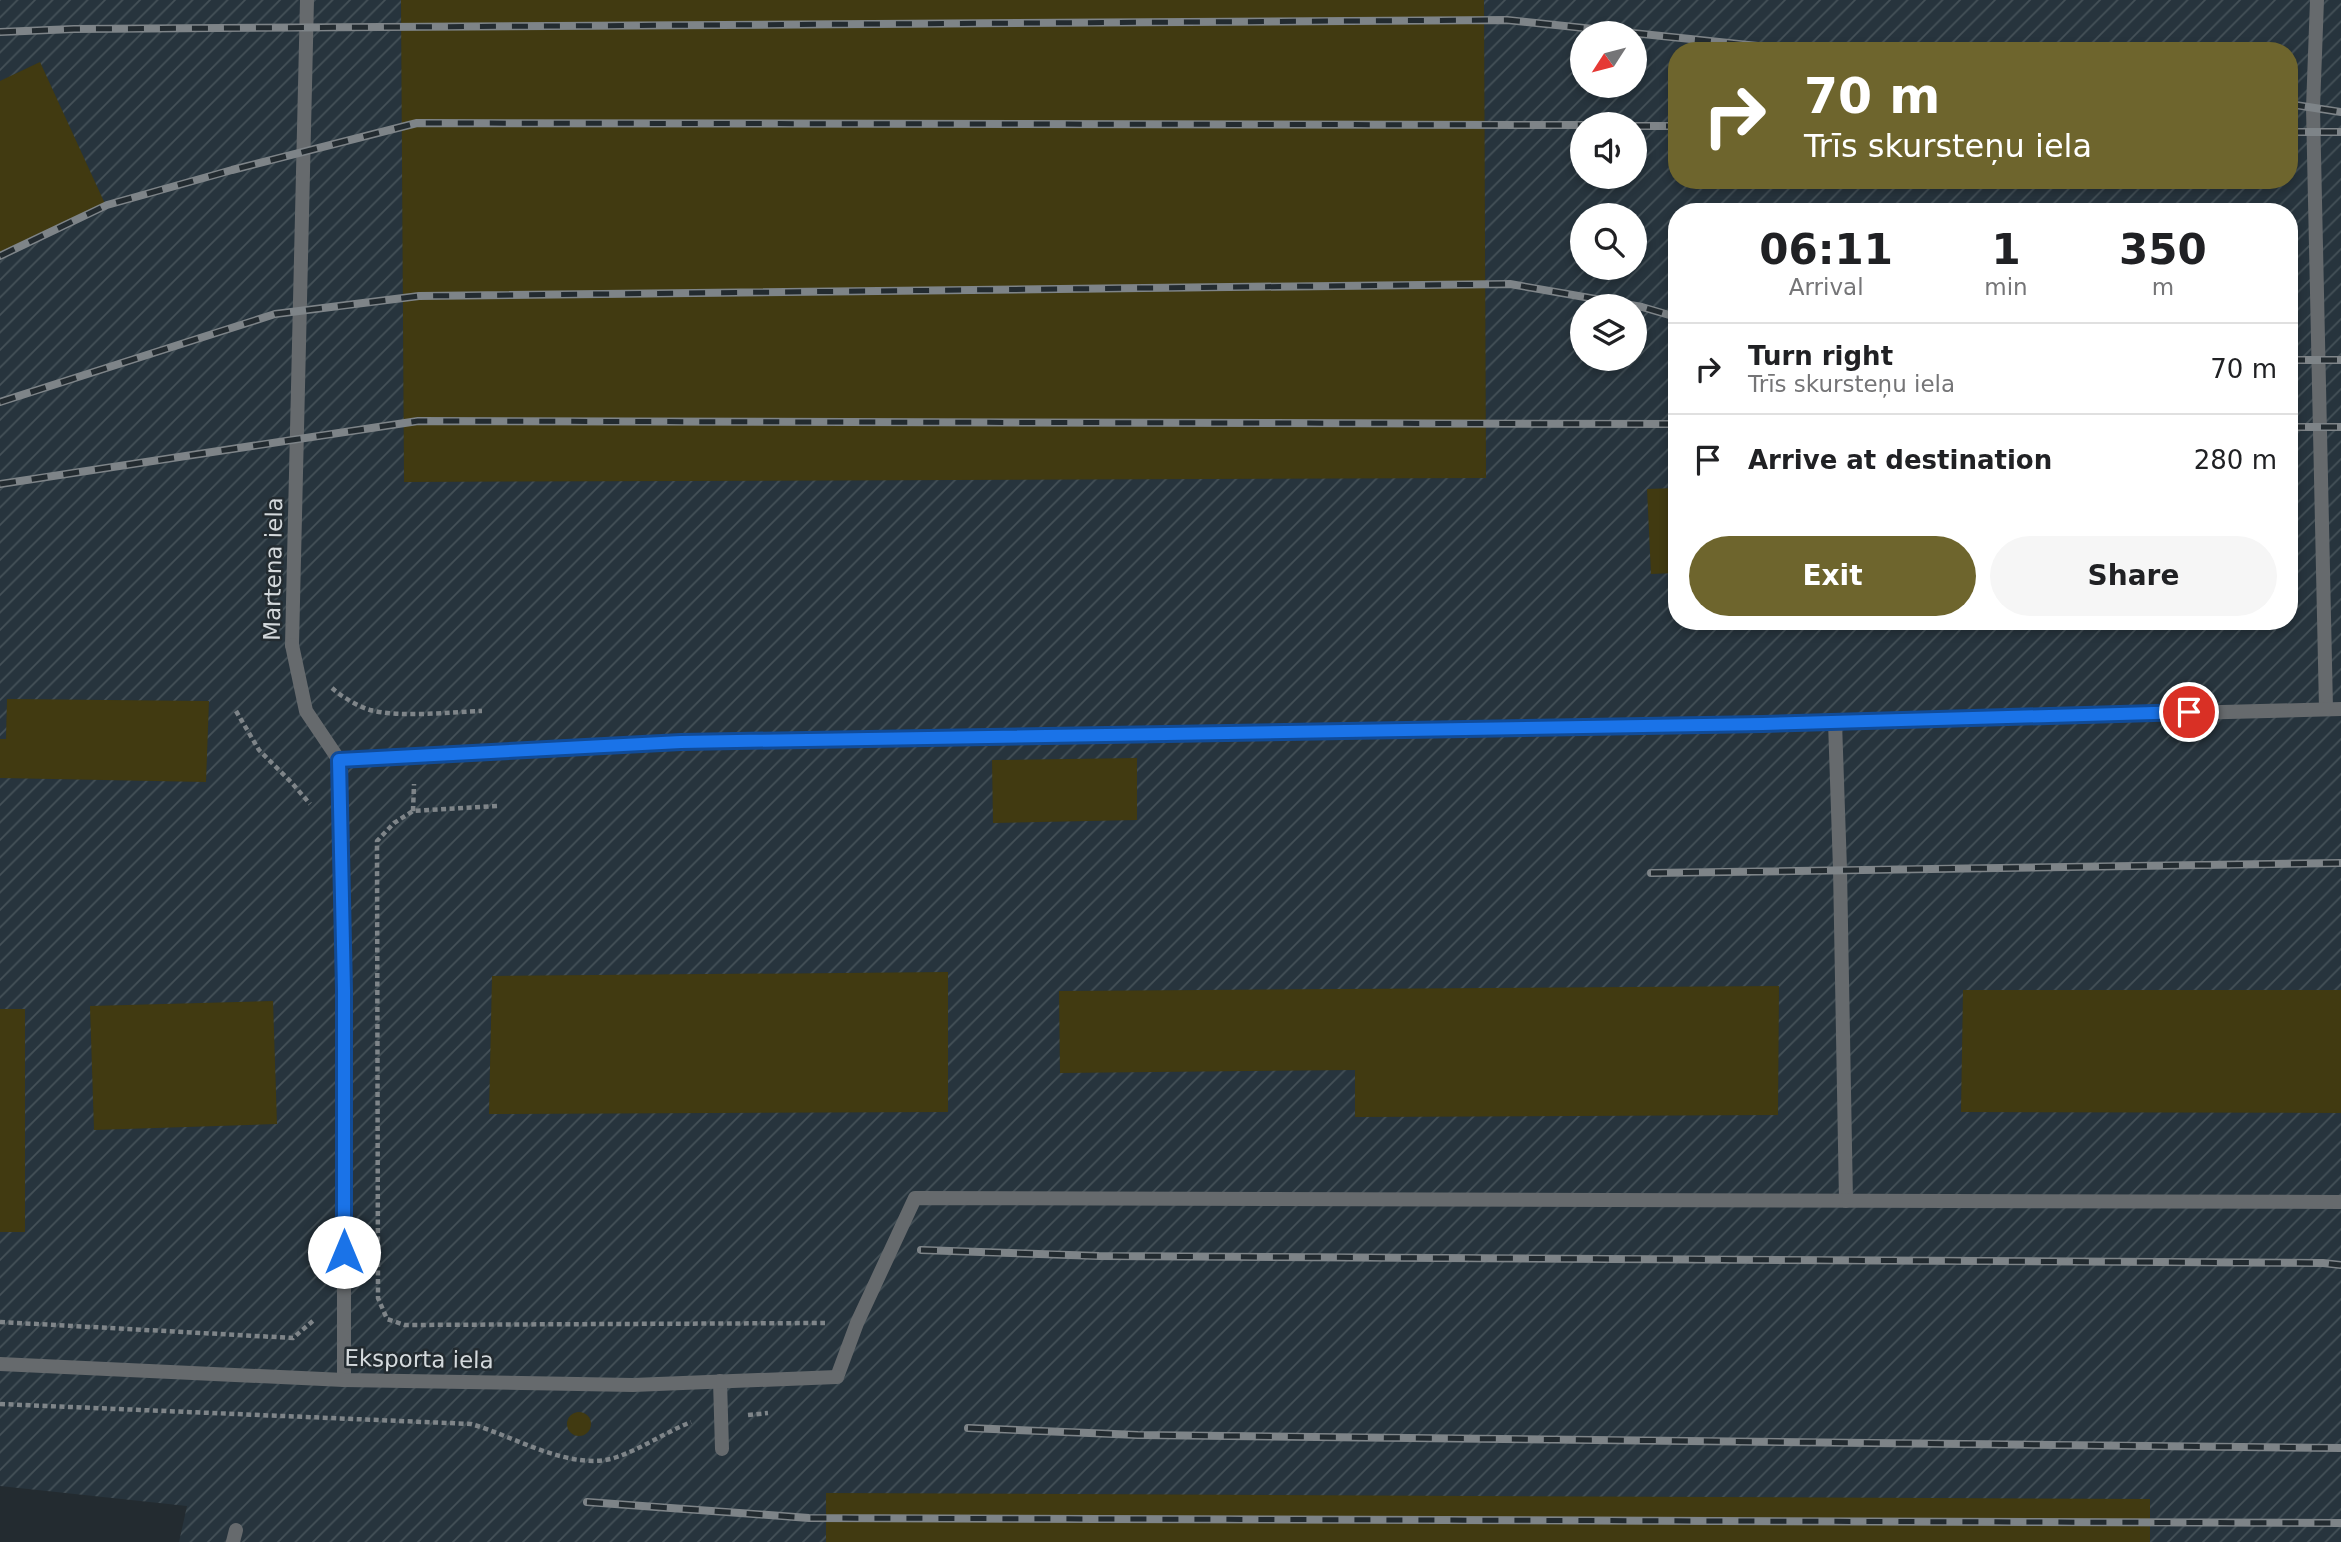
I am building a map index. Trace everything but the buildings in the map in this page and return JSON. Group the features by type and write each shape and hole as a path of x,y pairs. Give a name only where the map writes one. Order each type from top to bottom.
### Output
{"street":[{"name":"Martena iela","path":"307,0 292,645 306,711 339,760"},
{"path":"2317,0 2314,108 2326,709"},
{"path":"344,1380 344,990 339,760 695,741 1835,722 2341,709"},
{"path":"1835,722 1846,1201"},
{"path":"857,1322 915,1198 2341,1202"},
{"name":"Eksporta iela","path":"0,1364 344,1380 633,1385 836,1377 857,1322"},
{"path":"720,1381 722,1449"}],"path":[{"path":"322,680 342,696 370,710 415,714 482,710"},
{"path":"236,711 260,750 310,804 310,817"},
{"path":"497,806 413,811 394,823 377,841 378,1298 387,1319 405,1325 857,1322"},
{"path":"0,1322 293,1338 313,1321 316,1310"},
{"path":"0,1404 471,1424 570,1459 586,1460 614,1458 699,1419 776,1412"}],"shaded area":[{"path":"0,0 2341,0 2341,1542 179,1542 187,1506 0,1486"}],"railway":[{"path":"0,32 74,29 1507,20 1719,42"},
{"path":"2298,105 2341,112"},
{"path":"0,256 107,205 417,123 1570,125"},
{"path":"1647,126 1668,126"},
{"path":"2298,132 2341,132"},
{"path":"0,402 275,314 419,296 1510,284 1642,307 1668,315"},
{"path":"2298,360 2341,360"},
{"path":"0,484 418,421 1668,424"},
{"path":"2298,427 2341,427"},
{"path":"1651,873 2341,863"},
{"path":"921,1250 1099,1256 2341,1265"},
{"path":"968,1428 1138,1435 2341,1448"},
{"path":"587,1502 809,1518 2341,1523"}],"route":[{"path":"344,1252 344,990 339,760 681,742 1763,724 2189,712"}]}
